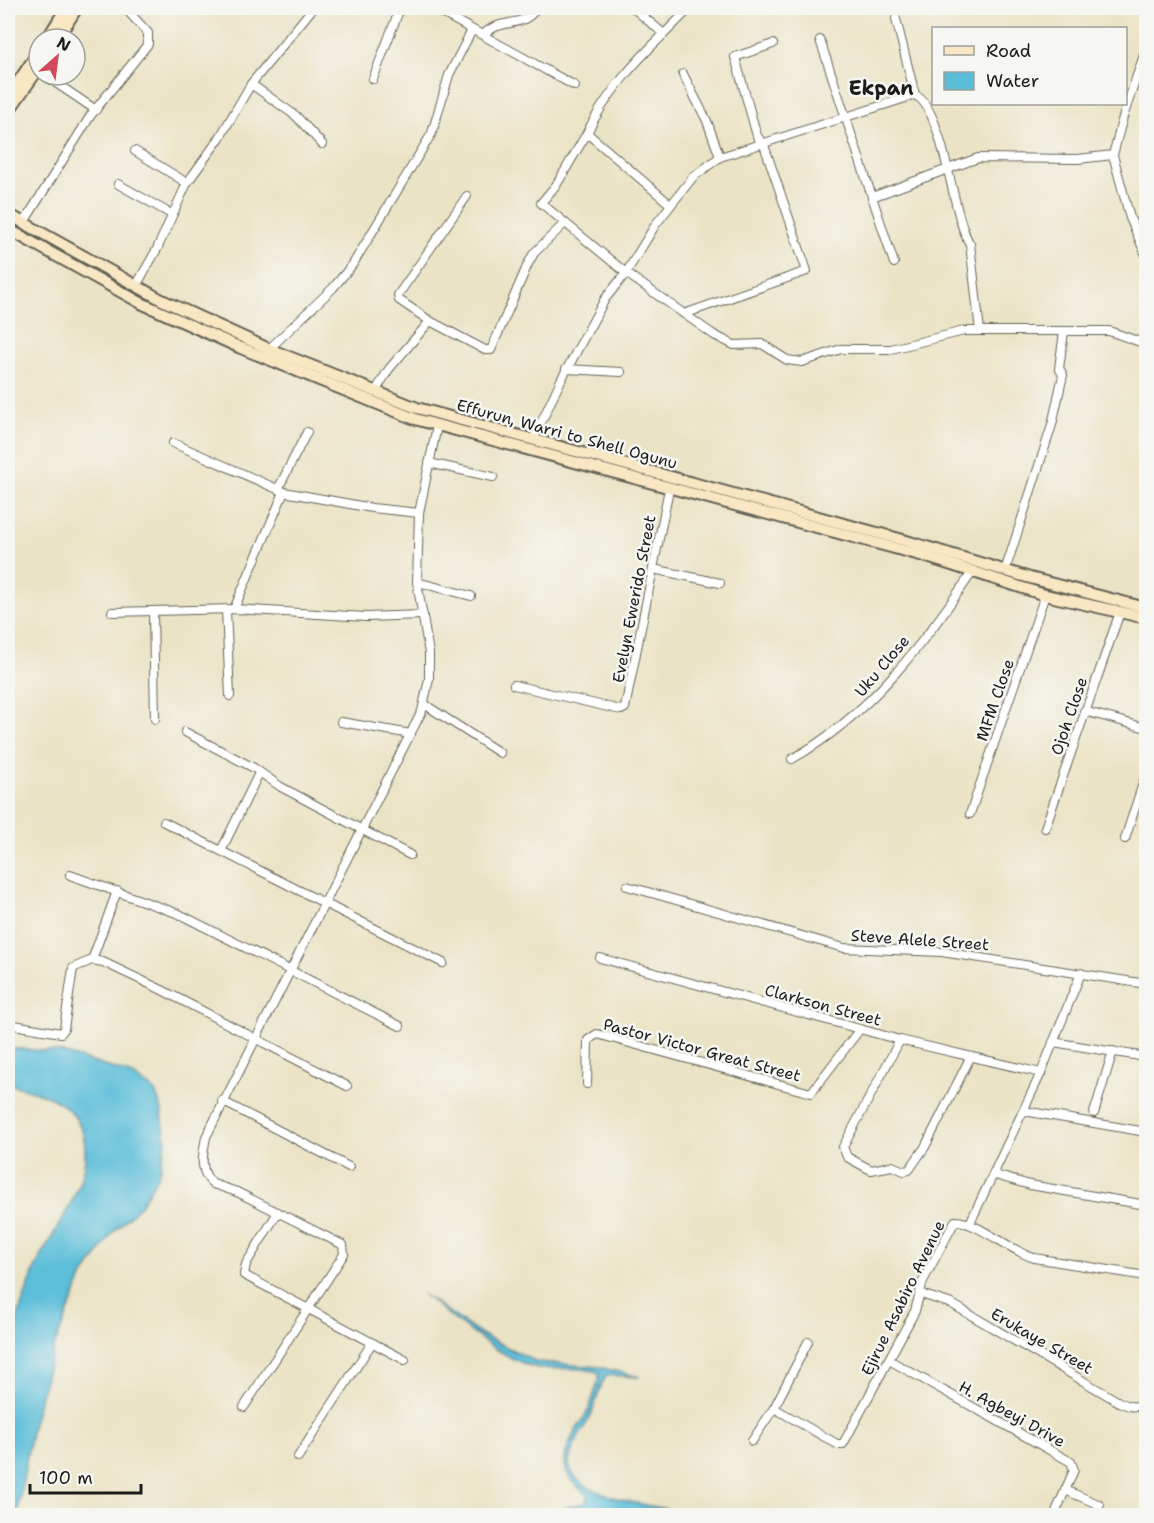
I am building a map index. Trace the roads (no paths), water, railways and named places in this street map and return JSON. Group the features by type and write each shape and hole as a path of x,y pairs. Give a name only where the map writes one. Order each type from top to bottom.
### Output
{"main road":[{"path":"54,27 66,8"},
{"path":"65,27 77,8"},
{"path":"8,97 27,69"},
{"path":"8,112 28,87"},
{"name":"Effurun, Warri to Shell Ogunu","path":"8,214 136,286 269,349 444,417 706,485 1146,608"},
{"name":"Effurun, Warri to Shell Ogunu","path":"8,229 72,266 161,312 241,348 394,411 437,426 973,571 1045,595 1146,618"},
{"path":"702,498 706,485"}],"street":[{"path":"23,224 96,110 148,44 148,33 126,8"},
{"path":"136,286 157,249 187,183 219,139 251,84 313,8"},
{"path":"373,79 400,8"},
{"path":"433,8 575,86"},
{"path":"483,35 492,26 521,21 532,15 536,8"},
{"path":"633,8 664,34"},
{"path":"690,8 627,71 599,108 557,184 541,203 626,273 684,314 734,345 762,344 787,360 795,362 816,359 841,349 891,349 964,331 1109,331 1146,344"},
{"path":"896,19 915,95 925,103 950,168 963,233 970,244 980,331"},
{"path":"269,349 333,288 353,264 432,133 449,75 472,30"},
{"path":"820,40 894,263"},
{"path":"684,314 807,271 806,262 764,145 757,136 735,57 773,44"},
{"path":"1146,49 1113,155 1130,218 1146,255"},
{"path":"683,74 707,121 720,157"},
{"path":"251,84 296,116 322,144"},
{"path":"62,87 96,110"},
{"path":"533,440 566,369 605,299 626,273 656,224 693,177 720,157 764,145 915,95"},
{"path":"587,133 671,205"},
{"path":"135,152 187,183"},
{"path":"872,197 978,158 1078,159 1113,155"},
{"path":"118,184 171,214"},
{"path":"467,196 399,295 399,300 430,321 485,350 491,350 534,253 564,224"},
{"path":"375,392 389,369 430,321"},
{"path":"1005,570 1055,414 1063,375 1059,368 1064,332"},
{"path":"566,369 621,372"},
{"path":"244,1407 344,1254 344,1245 278,1212 213,1184 204,1177 203,1151 206,1137 222,1101 411,734 424,704 429,679 423,615 417,582 419,513 437,426"},
{"path":"230,696 230,610 307,432"},
{"path":"172,443 281,491 363,507 419,513"},
{"path":"429,463 493,477"},
{"name":"Evelyn Ewerido Street","path":"514,685 621,710 625,708 669,489"},
{"path":"653,569 720,583"},
{"name":"Uku Close","path":"792,759 825,741 863,709 953,601 973,571"},
{"path":"417,582 471,596"},
{"name":"MFM Close","path":"970,814 1045,595"},
{"path":"112,612 230,610 366,617 423,615"},
{"path":"153,611 154,719"},
{"name":"Ojoh Close","path":"1045,828 1120,612"},
{"path":"424,704 500,753"},
{"path":"1084,711 1146,728"},
{"path":"341,722 411,734"},
{"path":"185,732 410,855"},
{"path":"221,851 259,773"},
{"path":"1125,839 1146,774"},
{"path":"164,822 443,963"},
{"path":"70,875 179,914 400,1026"},
{"name":"Steve Alele Street","path":"627,886 844,948 942,952 1146,984"},
{"path":"92,960 117,891"},
{"name":"Clarkson Street","path":"600,958 900,1040 1041,1073"},
{"path":"8,1024 61,1033 64,1029 73,968 92,960 103,962 162,990 346,1086"},
{"name":"Ejirue Asabiro Avenue","path":"774,1408 837,1444 843,1444 889,1360 950,1226 955,1221 970,1223 995,1175 1041,1073 1081,973"},
{"name":"Pastor Victor Great Street","path":"587,1084 588,1040 597,1034 811,1093 860,1029"},
{"path":"900,1040 843,1147 847,1157 871,1170 892,1166 909,1170 925,1147 970,1058"},
{"path":"1053,1042 1146,1057"},
{"path":"1094,1113 1113,1051"},
{"path":"222,1101 349,1167"},
{"path":"1024,1111 1146,1132"},
{"path":"995,1175 1030,1185 1146,1204"},
{"path":"278,1212 243,1272 246,1277 405,1360"},
{"path":"970,1223 1020,1254 1146,1276"},
{"name":"Erukaye Street","path":"921,1294 952,1304 1119,1402 1133,1407 1142,1405 1146,1399"},
{"path":"752,1441 774,1408 808,1342"},
{"path":"298,1457 372,1343"},
{"name":"H. Agbeyi Drive","path":"889,1360 1071,1462 1074,1470 1054,1515"},
{"path":"1065,1490 1100,1505"}],"water":[{"path":"8,1048 60,1052 130,1074 154,1090 161,1106 166,1142 158,1176 141,1204 111,1235 82,1278 55,1344 32,1427 17,1516 8,1515 6,1414 12,1338 37,1264 79,1185 84,1168 85,1151 83,1134 78,1122 63,1105 43,1094 8,1084"},
{"path":"423,1294 480,1334 537,1362 599,1367 640,1377 607,1375 590,1417 571,1453 569,1464 575,1476 587,1486 606,1495 650,1506 705,1515 551,1515 566,1507 586,1503 587,1495 567,1474 565,1462 571,1438 589,1409 600,1373 578,1369 540,1368 511,1358 479,1338"}],"district":[{"name":"Ekpan","path":"881,88"}]}
